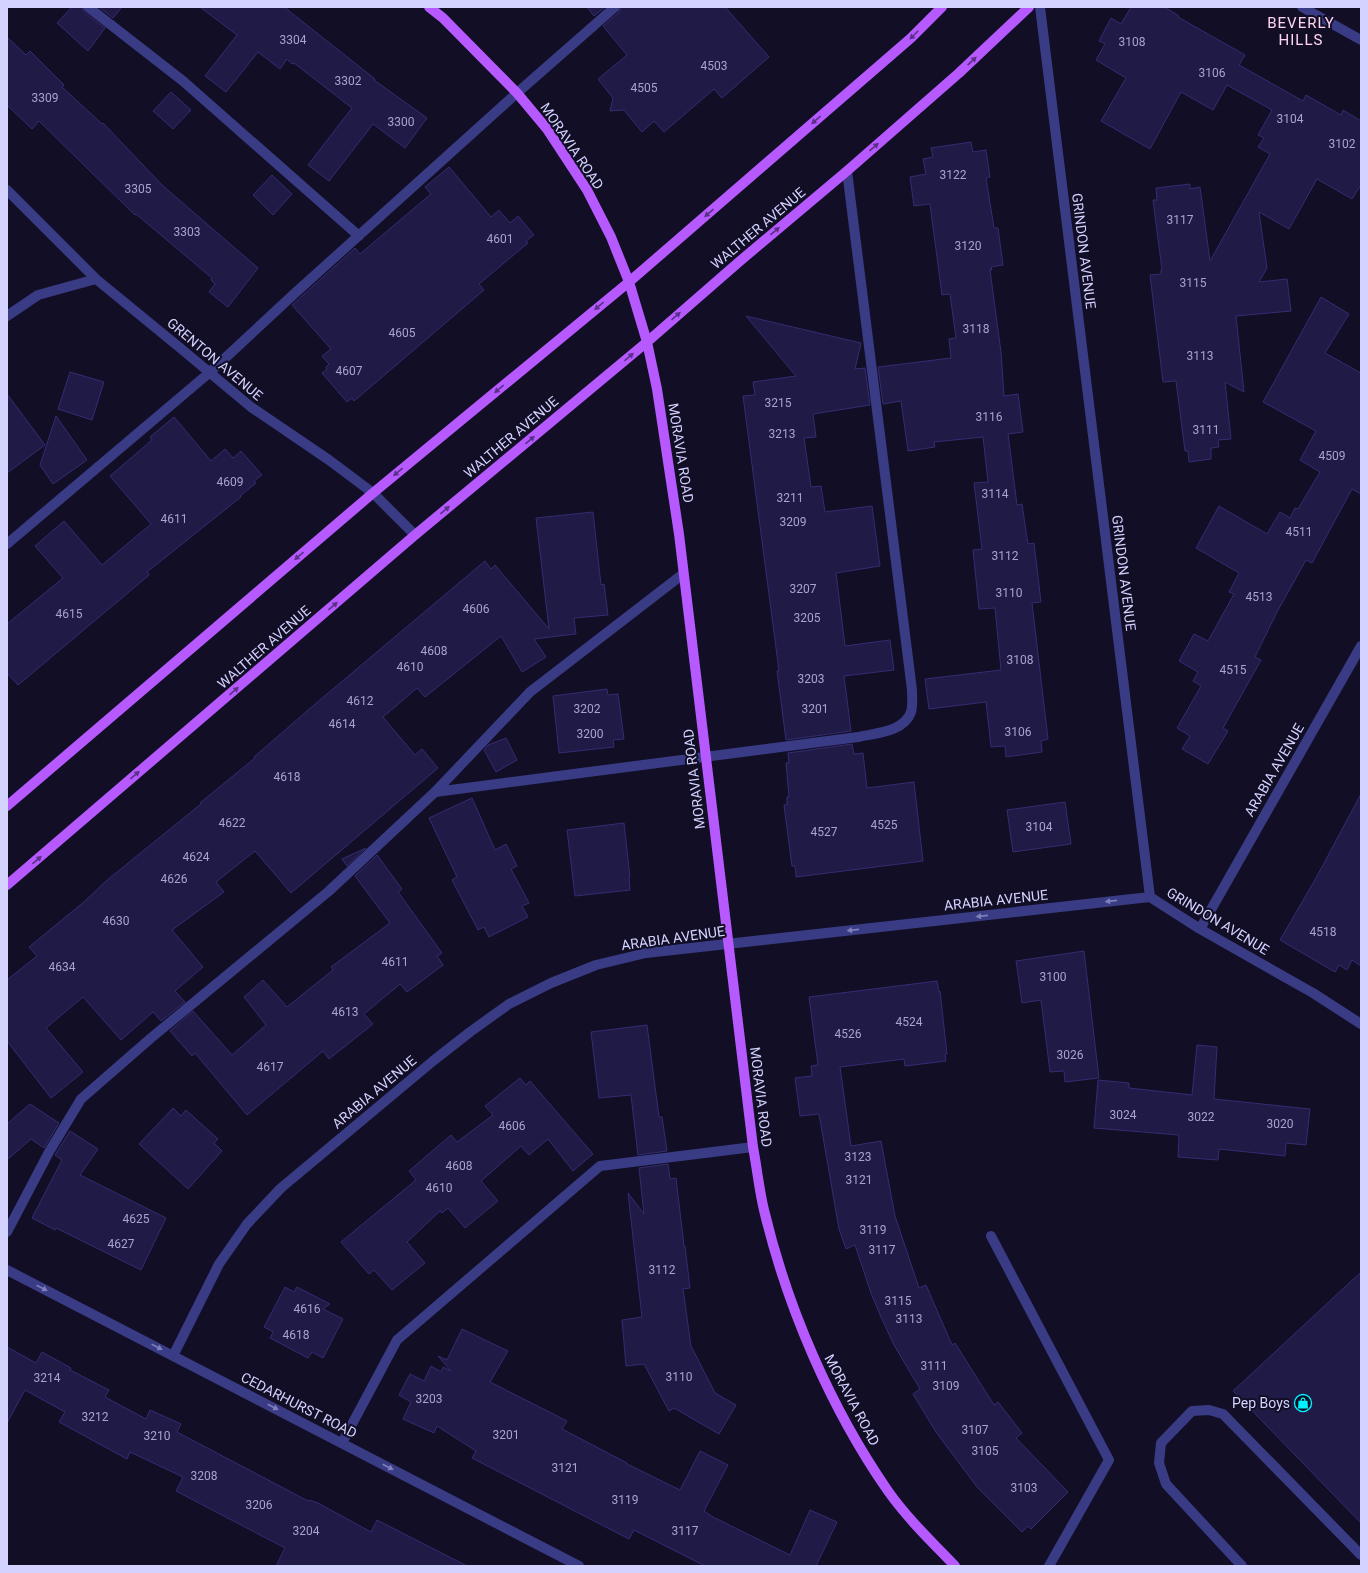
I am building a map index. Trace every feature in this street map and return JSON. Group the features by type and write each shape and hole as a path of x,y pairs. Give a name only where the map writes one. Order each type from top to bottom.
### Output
{"main road":[{"name":"MORAVIA ROAD","path":"429,7 443,18 517,93 547,129 587,190 611,237 629,282 647,342 657,389 683,574 753,1147 764,1209 779,1265 824,1381 857,1442 889,1492 926,1536 955,1566"},
{"path":"7,806 373,493 629,282 905,43 942,7"},
{"name":"WALTHER AVENUE","path":"7,885 415,535 647,342 847,171 959,73 1030,7"}],"street":[{"path":"88,7 183,81 359,236"},
{"path":"7,544 209,373 294,294 517,93 616,7"},
{"name":"GRINDON AVENUE","path":"1040,7 1150,897 1200,929 1313,993 1361,1024"},
{"path":"1302,7 1361,40"},
{"path":"435,792 858,737 882,732 902,725 911,712 912,690 847,171"},
{"name":"GRENTON AVENUE","path":"7,190 96,279 251,407 329,460 373,493 415,535"},
{"path":"7,316 38,295 96,279"},
{"path":"7,1232 49,1152 80,1098 329,891 435,792 530,692 683,574"},
{"name":"ARABIA AVENUE","path":"1200,929 1361,646"},
{"name":"ARABIA AVENUE","path":"173,1356 219,1264 247,1224 281,1188 470,1032 509,1004 551,983 596,965 646,953 1150,897"},
{"path":"342,1443 397,1340 600,1166 753,1147"},
{"path":"991,1236 1109,1460 1050,1566"},
{"name":"CEDARHURST ROAD","path":"7,1270 579,1566"},
{"path":"1242,1566 1166,1484 1159,1463 1161,1443 1192,1411 1209,1410 1223,1414 1361,1555"}],"building":[{"path":"72,7 82,7 84,12 105,28 88,51 57,23"},
{"path":"99,7 122,7 113,18"},
{"path":"200,7 284,7 375,79 374,80 427,118 405,148 373,124 329,181 308,165 352,108 294,63 292,64 287,59 280,69 258,52 226,92 205,76 237,35"},
{"path":"587,7 605,7 594,16"},
{"path":"621,7 725,7 769,57 722,98 714,89 664,132 654,121 642,132 624,110 610,111 613,98 598,79 627,55 603,26 619,12"},
{"path":"1131,7 1164,7 1178,15 1178,17 1245,55 1239,65 1303,101 1306,95 1341,115 1343,110 1361,121 1361,185 1352,199 1317,179 1289,229 1259,212 1267,268 1259,282 1287,279 1291,311 1236,316 1244,392 1225,382 1231,439 1218,440 1219,447 1211,448 1211,459 1189,462 1188,451 1185,451 1176,381 1163,382 1150,275 1161,274 1162,270 1153,200 1157,200 1156,188 1190,184 1190,189 1200,187 1210,261 1270,154 1258,147 1264,138 1258,135 1272,110 1227,85 1213,110 1181,92 1150,149 1101,121 1126,78 1096,60 1105,44 1099,41 1111,18 1121,24"},
{"path":"7,37 26,55 30,51 64,85 62,87 102,124 103,123 163,186 258,268 228,307 209,292 215,284 211,280 212,278 136,214 135,215 39,121 32,129 7,105"},
{"path":"171,92 191,110 173,129 153,111"},
{"path":"971,142 973,152 986,150 990,177 986,178 994,228 998,228 1003,265 991,267 992,270 990,270 1001,352 1004,396 1018,394 1023,432 1008,434 1017,505 1022,504 1028,544 1034,543 1041,602 1032,603 1048,739 1041,741 1042,752 1006,757 1005,746 991,747 986,702 929,709 925,679 1001,670 995,608 979,609 973,550 982,549 974,483 988,482 983,437 934,442 935,447 908,451 901,401 883,404 878,367 951,358 949,339 956,338 950,294 942,295 930,204 914,206 910,177 926,174 923,159 933,157 931,148"},
{"path":"449,167 491,217 499,210 510,223 518,216 534,235 526,241 528,243 479,284 484,290 354,401 352,398 347,402 322,373 327,369 326,367 329,364 322,356 331,349 292,305 355,248 360,254 431,194 425,187"},
{"path":"272,175 292,194 273,215 253,195"},
{"path":"1321,297 1349,314 1325,353 1361,373 1361,494 1352,489 1312,563 1306,560 1277,612 1255,657 1261,660 1223,728 1228,731 1208,764 1182,749 1190,736 1177,728 1201,686 1193,681 1198,672 1179,661 1194,634 1208,641 1234,594 1229,592 1239,573 1196,548 1219,506 1267,534 1280,512 1290,518 1295,508 1298,509 1320,472 1300,460 1316,431 1263,402"},
{"path":"746,316 861,343 855,369 865,368 870,405 813,414 816,437 804,438 811,487 821,486 825,512 872,506 880,566 836,573 845,646 890,640 894,670 844,676 851,731 786,740 777,671 779,671 743,396 755,395 753,382 796,376"},
{"path":"70,372 104,382 92,420 58,409"},
{"path":"7,394 45,445 7,473"},
{"path":"56,416 87,460 53,484 40,465"},
{"path":"174,417 211,461 225,449 233,458 241,451 262,475 254,481 256,483 240,496 241,497 147,572 149,574 148,576 18,685 7,673 7,624 63,578 35,546 64,521 102,565 151,524 110,476 152,440 150,437"},
{"path":"593,512 601,585 604,584 608,615 574,618 576,634 534,639 546,657 522,672 501,636 425,697 417,688 383,717 415,755 422,749 438,768 291,893 255,851 216,882 224,892 172,930 203,967 175,991 185,1002 161,1021 153,1012 121,1040 83,997 46,1028 83,1072 51,1098 7,1041 7,980 37,956 29,947 85,901 106,881 201,804 200,803 255,758 254,757 314,705 485,561 491,569 495,565 549,629 536,518"},
{"path":"607,689 608,695 618,694 624,739 613,740 614,747 559,753 553,696"},
{"path":"506,738 517,760 496,772 484,750 488,745"},
{"path":"852,744 854,754 863,753 867,788 914,782 923,861 796,877 795,866 792,866 784,805 787,805 787,797 789,797 786,763 789,763 788,753"},
{"path":"1361,794 1361,966 1352,960 1347,970 1339,965 1335,972 1280,940 1316,878"},
{"path":"472,798 495,850 506,844 517,866 511,869 529,903 522,906 528,917 489,937 484,927 478,930 452,880 457,877 429,818"},
{"path":"1065,802 1071,844 1013,852 1007,810"},
{"path":"624,823 630,890 575,896 567,830"},
{"path":"366,848 347,866 342,859"},
{"path":"377,855 402,889 398,892 442,953 437,956 443,965 407,992 400,984 364,1014 373,1024 329,1059 323,1051 247,1115 195,1053 192,1056 170,1031 193,1011 232,1055 266,1025 244,997 263,980 287,1007 333,970 331,967 390,923 355,876"},
{"path":"1084,951 1099,1078 1065,1082 1064,1071 1050,1072 1041,1000 1022,1003 1016,961"},
{"path":"937,981 939,992 940,991 947,1054 945,1054 946,1061 905,1066 904,1059 840,1067 851,1146 881,1141 895,1216 919,1288 926,1285 952,1345 955,1343 994,1405 998,1402 1022,1433 1016,1438 1068,1492 1031,1529 1028,1526 1022,1532 977,1487 936,1432 913,1394 920,1389 894,1345 881,1317 871,1293 855,1245 846,1249 839,1229 819,1114 800,1116 795,1078 812,1076 811,1066 818,1065 809,997"},
{"path":"647,1025 659,1117 662,1117 667,1151 638,1155 631,1095 599,1098 591,1032"},
{"path":"1197,1045 1217,1047 1214,1099 1310,1109 1306,1145 1286,1143 1285,1156 1219,1149 1218,1160 1178,1157 1179,1135 1094,1128 1098,1080 1129,1083 1129,1088 1192,1095"},
{"path":"520,1078 526,1085 530,1081 593,1154 573,1171 548,1139 529,1155 521,1146 481,1181 498,1201 465,1228 448,1208 442,1213 440,1211 407,1242 425,1263 392,1290 374,1270 369,1274 341,1242 416,1180 409,1171 451,1135 457,1142 493,1115 485,1106"},
{"path":"30,1104 59,1123 44,1148 31,1139 7,1160 7,1124"},
{"path":"173,1108 181,1116 186,1110 218,1139 214,1143 222,1151 188,1189 139,1144"},
{"path":"70,1131 98,1149 80,1175 166,1218 141,1270 56,1228 55,1230 32,1218 62,1160 55,1155"},
{"path":"668,1164 670,1179 676,1178 685,1246 690,1288 683,1289 691,1346 715,1393 736,1405 719,1434 674,1408 669,1411 644,1364 626,1366 622,1320 642,1317 628,1193 644,1214 639,1168"},
{"name":"Pep Boys","path":"1361,1272 1361,1523 1233,1391"},
{"path":"285,1287 294,1292 297,1287 330,1304 323,1309 343,1319 323,1358 312,1352 308,1358 270,1338 273,1332 264,1327"},
{"path":"462,1329 508,1351 490,1382 567,1421 562,1429 627,1464 680,1490 700,1451 728,1465 704,1511 713,1517 790,1555 810,1510 837,1522 816,1566 705,1566 634,1530 629,1539 472,1458 476,1451 437,1426 434,1433 403,1419 411,1402 399,1395 410,1374 424,1381 431,1366 441,1372 443,1367 451,1371 438,1356 447,1360"},
{"path":"7,1347 36,1363 42,1352 71,1368 70,1370 109,1390 105,1397 146,1419 150,1410 181,1424 177,1432 308,1501 318,1503 371,1532 377,1520 467,1566 276,1566 285,1548 176,1491 183,1477 130,1452 127,1459 59,1422 65,1412 25,1390 7,1423"}],"place":[{"name":"Pep Boys","path":"1303,1403"}],"district":[{"name":"BEVERLY HILLS","path":"1301,32"}]}
